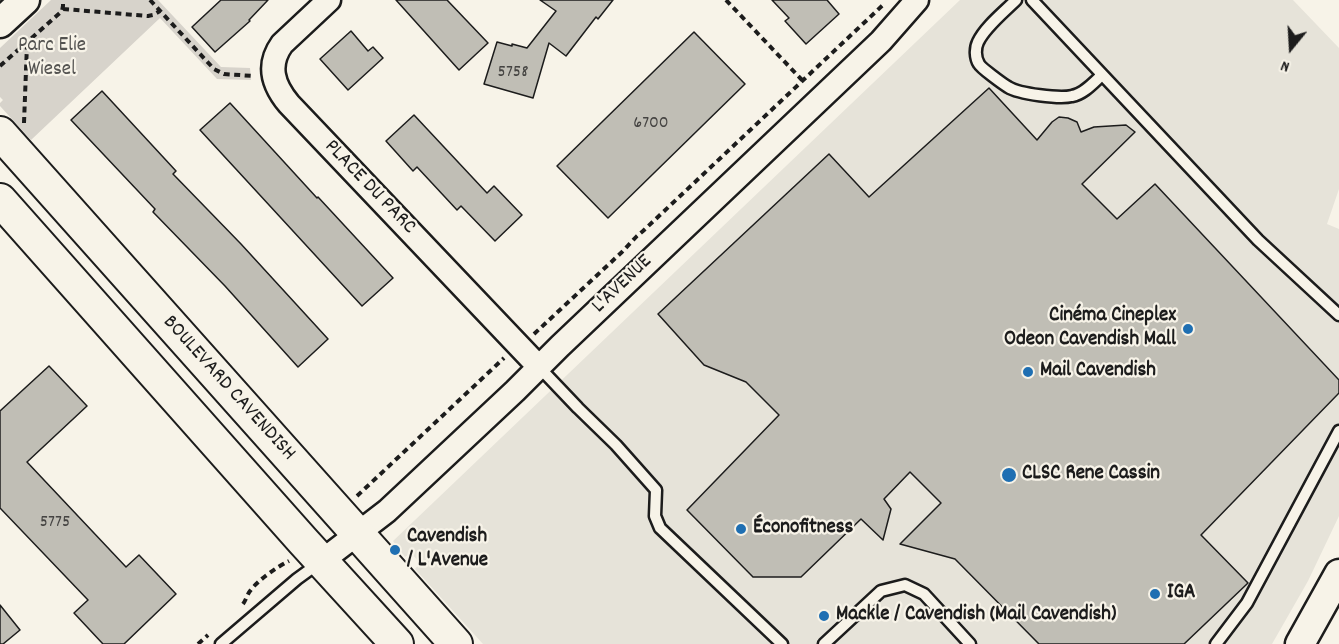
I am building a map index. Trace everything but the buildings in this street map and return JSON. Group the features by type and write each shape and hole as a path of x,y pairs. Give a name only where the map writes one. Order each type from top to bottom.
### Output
{"main road":[{"name":"BOULEVARD CAVENDISH","path":"12,133 357,534 456,644"},
{"name":"BOULEVARD CAVENDISH","path":"0,200 397,644"}],"street":[{"path":"4,36 25,0"},
{"name":"PLACE DU PARC","path":"329,0 278,50 273,64 273,73 278,89 289,104 539,367"},
{"name":"L'AVENUE","path":"322,561 387,511 881,41 897,6"},
{"path":"1300,644 1339,574"}],"lane":[{"path":"1016,0 977,42 976,54 979,65 1008,88 1047,96 1072,96 1085,90 1102,75"},
{"path":"1032,0 1258,240 1339,315"},
{"path":"539,367 616,445 656,490 655,516 660,528 782,644"},
{"path":"1216,644 1248,603 1339,431"},
{"path":"221,644 297,579 322,561"},
{"path":"824,644 881,591 905,585 924,594 970,644"}],"path":[{"path":"0,66 63,9 63,0"},
{"path":"150,0 219,72 258,76"},
{"path":"726,0 802,80"},
{"name":"L'AVENUE","path":"539,330 802,80 897,6"},
{"path":"63,9 148,16 160,10"},
{"path":"4,36 12,54"},
{"path":"12,133 27,42"},
{"path":"354,500 503,358"},
{"path":"239,609 255,586 282,564 290,561"},
{"path":"198,644 213,631"}],"shaded area":[{"path":"960,0 1293,0 1339,48 1339,189 1327,224 1339,229 1339,516 1308,581 1272,644 483,644 415,569 420,563 411,553 405,557 393,541"}],"green space":[{"name":"Parc Elie Wiesel","path":"51,0 158,0 221,67 250,68 251,80 217,79 160,18 31,140 0,106 3,100 0,97 0,48"}],"place":[{"name":"Cinéma Cineplex Odeon Cavendish Mall","path":"1188,329"},
{"name":"Mail Cavendish","path":"1028,372"},
{"name":"CLSC Rene Cassin","path":"1009,475"},
{"name":"Éconofitness","path":"741,529"},
{"name":"Cavendish / L'Avenue","path":"395,550"},
{"name":"IGA","path":"1155,594"},
{"name":"Mackle / Cavendish (Mail Cavendish)","path":"824,616"}]}
